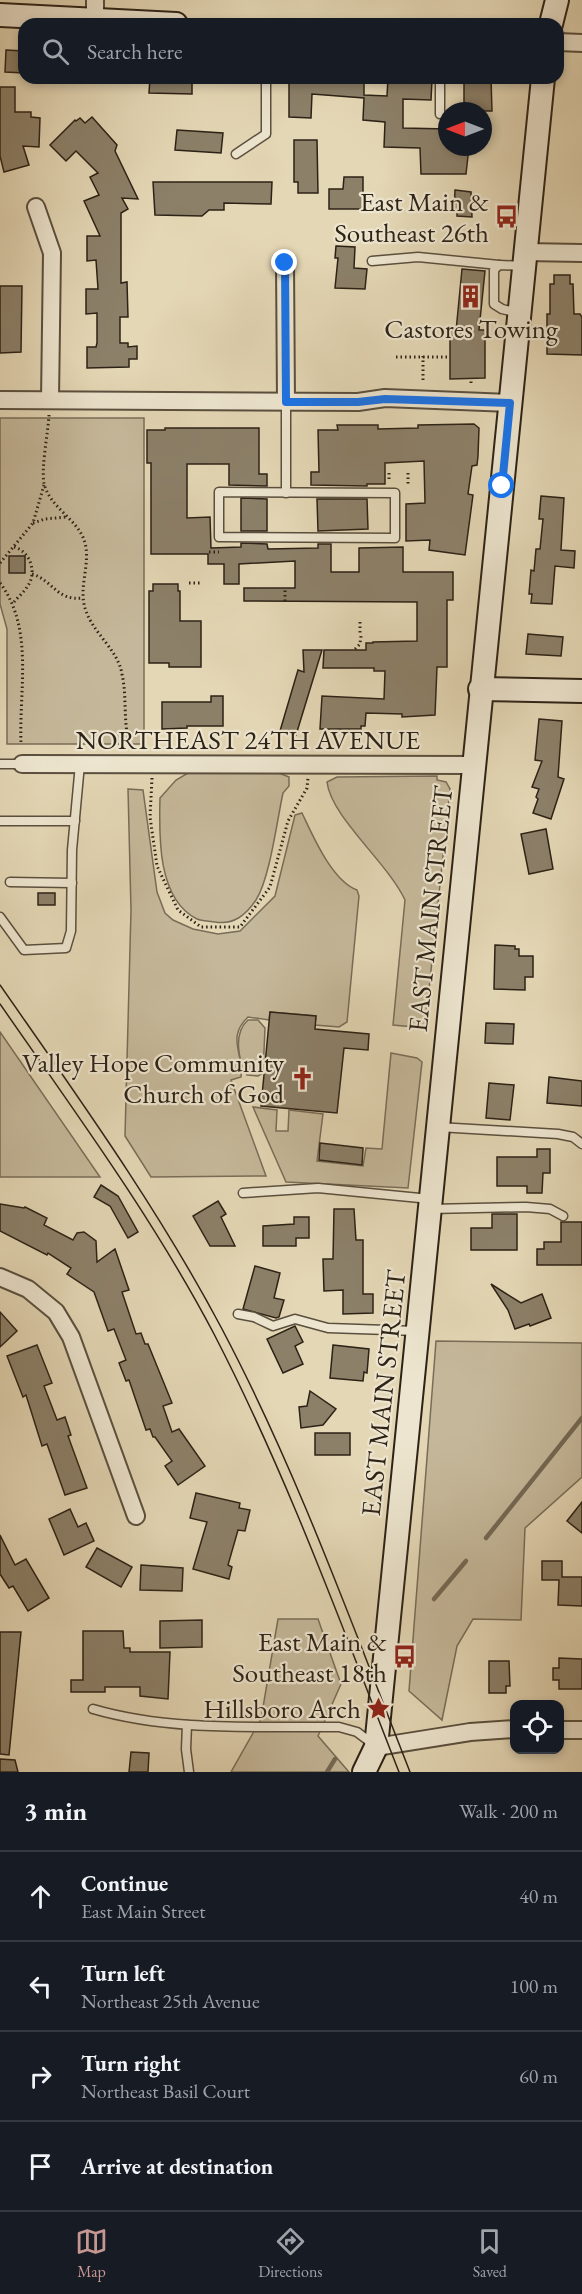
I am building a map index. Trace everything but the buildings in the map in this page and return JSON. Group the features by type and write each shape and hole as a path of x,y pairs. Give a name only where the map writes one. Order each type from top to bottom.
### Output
{"main road":[{"path":"552,18 557,0"},
{"path":"0,15 95,10 141,18"},
{"name":"EAST MAIN STREET","path":"364,1772 376,1747 480,689 542,84"},
{"path":"480,689 582,691"},
{"name":"EAST MAIN STREET","path":"376,1747 383,1767 382,1772"}],"street":[{"path":"564,42 582,43"},
{"path":"36,207 51,253 50,408"},
{"path":"525,259 582,253"},
{"path":"285,263 286,402"},
{"path":"0,400 50,408 358,402 385,399 510,403"},
{"name":"NORTHEAST 24TH AVENUE","path":"22,764 473,765"},
{"path":"0,1277 28,1289 56,1312 71,1337 136,1516"},
{"path":"376,1747 470,1732 510,1729"},
{"path":"564,1730 582,1730"}],"lane":[{"path":"237,154 266,134 266,84"},
{"path":"440,84 440,102"},
{"path":"372,261 418,257 499,265 525,259"},
{"path":"499,265 495,270 494,304 502,309 519,313"},
{"path":"286,402 286,493"},
{"path":"219,492 286,493 395,493 395,538 219,537 219,492"},
{"path":"0,764 22,764"},
{"path":"0,917 24,950 66,948 71,931 72,850 80,764"},
{"path":"0,821 75,821"},
{"path":"10,882 72,883"},
{"path":"437,1127 558,1134 573,1137 582,1144"},
{"path":"243,1193 318,1188 430,1204 550,1209 563,1216"},
{"path":"238,1314 254,1317 273,1326 295,1319 328,1328 418,1331"},
{"path":"93,1709 122,1718 187,1725 339,1727 357,1732 376,1747"},
{"path":"187,1725 186,1749 189,1772"}],"path":[{"path":"423,356 423,383"},
{"path":"396,357 450,357"},
{"path":"0,563 33,523 44,484 50,408"},
{"path":"389,473 389,486"},
{"path":"408,473 408,486"},
{"path":"44,484 55,504 80,533 86,548 83,598 85,610 116,659 122,674 123,704 129,742"},
{"path":"33,523 66,517"},
{"path":"13,602 29,585 32,574 27,554 22,549 14,547"},
{"path":"209,552 219,552"},
{"path":"32,574 39,577 61,596 72,599 83,598"},
{"path":"0,583 13,602 21,633 21,742"},
{"path":"189,583 201,583"},
{"path":"285,588 285,601"},
{"path":"355,649 360,644 362,636 360,622"},
{"path":"152,764 150,818 158,866 178,910 201,927 240,927 270,887 288,821 307,788 308,764"}],"shaded area":[{"path":"0,418 144,418 144,744 7,744 7,629 0,604"},
{"path":"188,773 279,773 289,777 289,786 283,793 269,864 261,890 248,910 239,918 228,922 197,919 184,910 174,897 167,882 161,847 160,798 176,780"},
{"path":"437,776 437,780 446,782 450,789 425,1028 393,1025 405,900 386,871 338,810 327,782 337,777"},
{"path":"128,789 143,790 157,892 165,913 173,920 193,929 218,934 240,931 275,896 295,815 302,813 324,857 339,877 357,890 359,896 347,1022 339,1027 315,1025 316,1016 270,1012 269,1020 248,1017 238,1032 237,1046 241,1077 231,1080 266,1176 151,1177 125,1136 131,910"},
{"path":"248,1020 258,1020 265,1028 263,1073 258,1076 247,1075 239,1054 240,1032"},
{"path":"0,1032 100,1177 0,1177"},
{"path":"391,1053 417,1058 422,1062 408,1188 286,1182 253,1107 277,1110 276,1131 288,1131 289,1110 323,1114 317,1161 363,1166 366,1148 382,1149"},
{"path":"436,1341 582,1343 582,1477 525,1528 521,1620 473,1619 457,1646 442,1720 409,1691"},
{"path":"278,1619 318,1619 341,1684 318,1736 349,1772 231,1772 261,1719"}],"waterway":[{"path":"486,1538 582,1418"},
{"path":"434,1599 466,1561"},
{"path":"327,1772 335,1759"}],"tram line":[{"path":"0,985 88,1111 144,1197 222,1329 299,1492 410,1772"},
{"path":"0,1004 139,1207 214,1334 266,1441 399,1772"}],"place":[{"name":"East Main & Southeast 26th","path":"507,217"},
{"name":"Castores Towing","path":"471,296"},
{"name":"Valley Hope Community Church of God","path":"302,1078"},
{"name":"East Main & Southeast 18th","path":"405,1657"},
{"name":"Hillsboro Arch","path":"379,1708"}],"route":[{"path":"285,263 286,402 358,402 385,399 510,403 502,486"}]}
